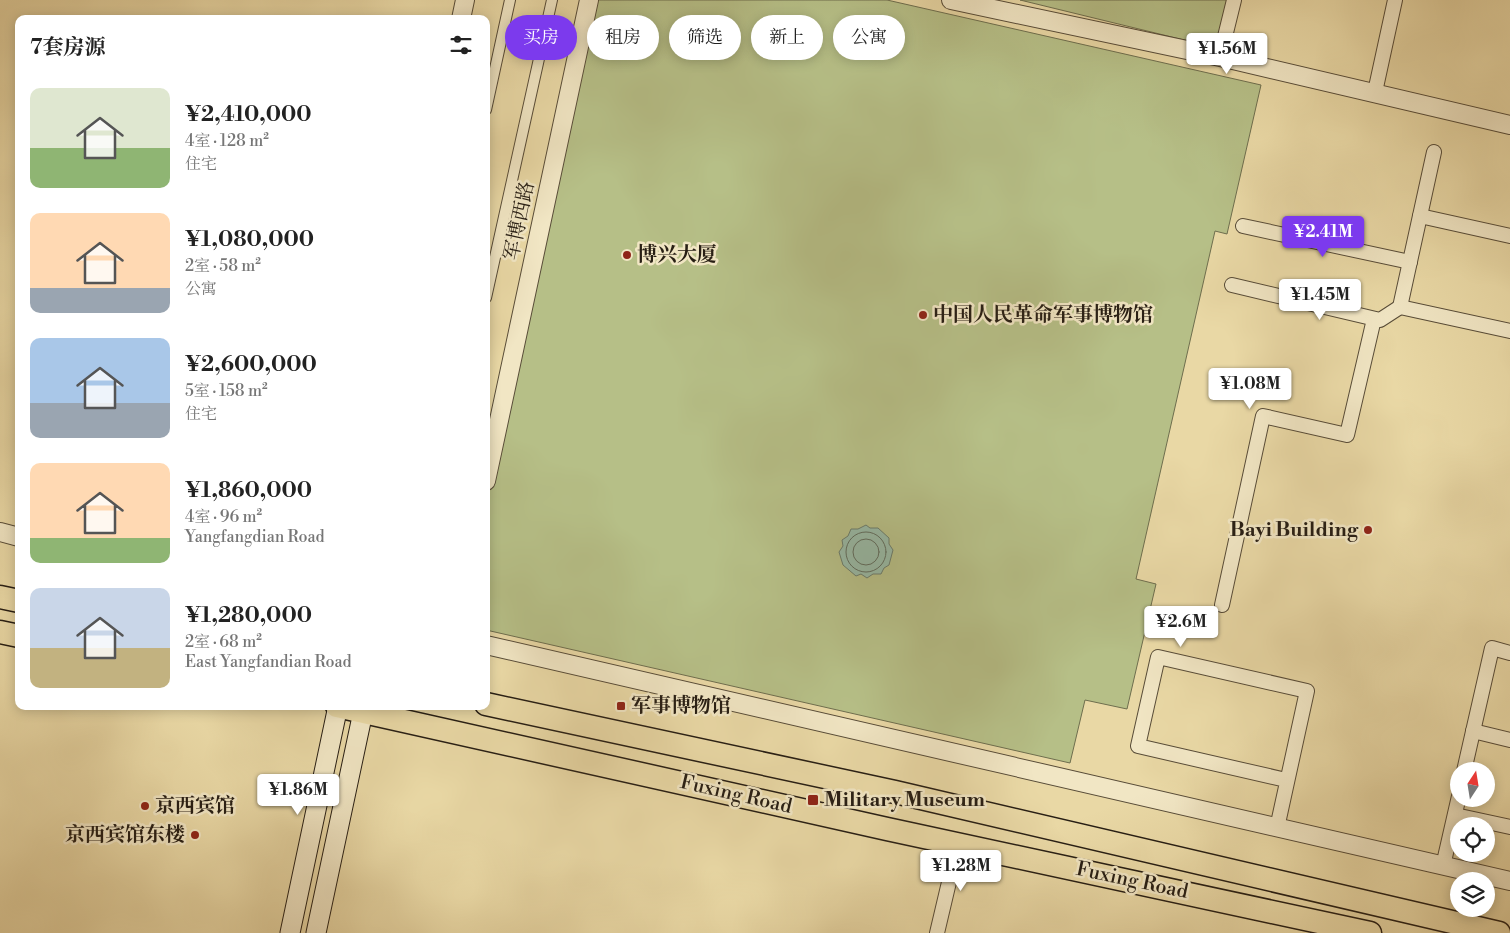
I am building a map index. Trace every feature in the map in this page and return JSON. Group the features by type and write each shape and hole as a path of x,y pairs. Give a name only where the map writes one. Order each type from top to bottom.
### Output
{"highway":[{"path":"0,597 15,600"},
{"path":"0,632 15,635"},
{"name":"Fuxing Road","path":"490,705 905,795 1499,933"},
{"name":"Fuxing Road","path":"369,710 958,844 1370,933"}],"main road":[{"path":"290,933 337,710"},
{"path":"316,933 365,710"}],"street":[{"path":"462,15 465,0"},
{"path":"490,92 510,0"},
{"path":"490,280 552,0"},
{"name":"军博西路","path":"490,462 589,0"},
{"path":"951,0 1220,57 1510,125"},
{"path":"1220,57 1234,0"},
{"path":"1374,92 1395,0"},
{"path":"1232,285 1380,320 1400,307 1434,152"},
{"path":"1420,216 1510,236"},
{"path":"1243,226 1410,262"},
{"path":"1400,307 1510,331"},
{"path":"1222,605 1263,416 1347,435 1374,319"},
{"path":"0,532 15,536"},
{"path":"490,645 1510,881"},
{"path":"1466,762 1492,648 1510,653"},
{"path":"1276,828 1307,691 1158,657 1138,746 1286,780"},
{"path":"1473,731 1510,740"},
{"path":"1443,866 1456,808"},
{"path":"1455,815 1510,827"},
{"path":"937,933 958,844"}],"green space":[{"name":"中国人民革命军事博物馆","path":"597,0 887,0 1261,85 1227,234 1215,231 1136,579 1156,584 1127,709 1085,700 1070,763 490,631 490,471 587,44 587,60 659,60 659,15 594,15"},
{"path":"1020,0 1231,0 1221,49"}],"water":[{"path":"866,525 870,528 878,528 889,538 889,544 893,550 889,565 884,568 881,574 873,574 867,578 861,574 856,576 843,565 839,552 843,546 842,540 848,536 851,529 858,529"}],"place":[{"name":"博兴大厦","path":"627,255"},
{"name":"中国人民革命军事博物馆","path":"923,315"},
{"name":"Bayi Building","path":"1368,530"},
{"name":"军事博物馆","path":"621,706"},
{"name":"Military Museum","path":"813,800"},
{"name":"京西宾馆","path":"145,806"},
{"name":"京西宾馆东楼","path":"195,835"}]}
